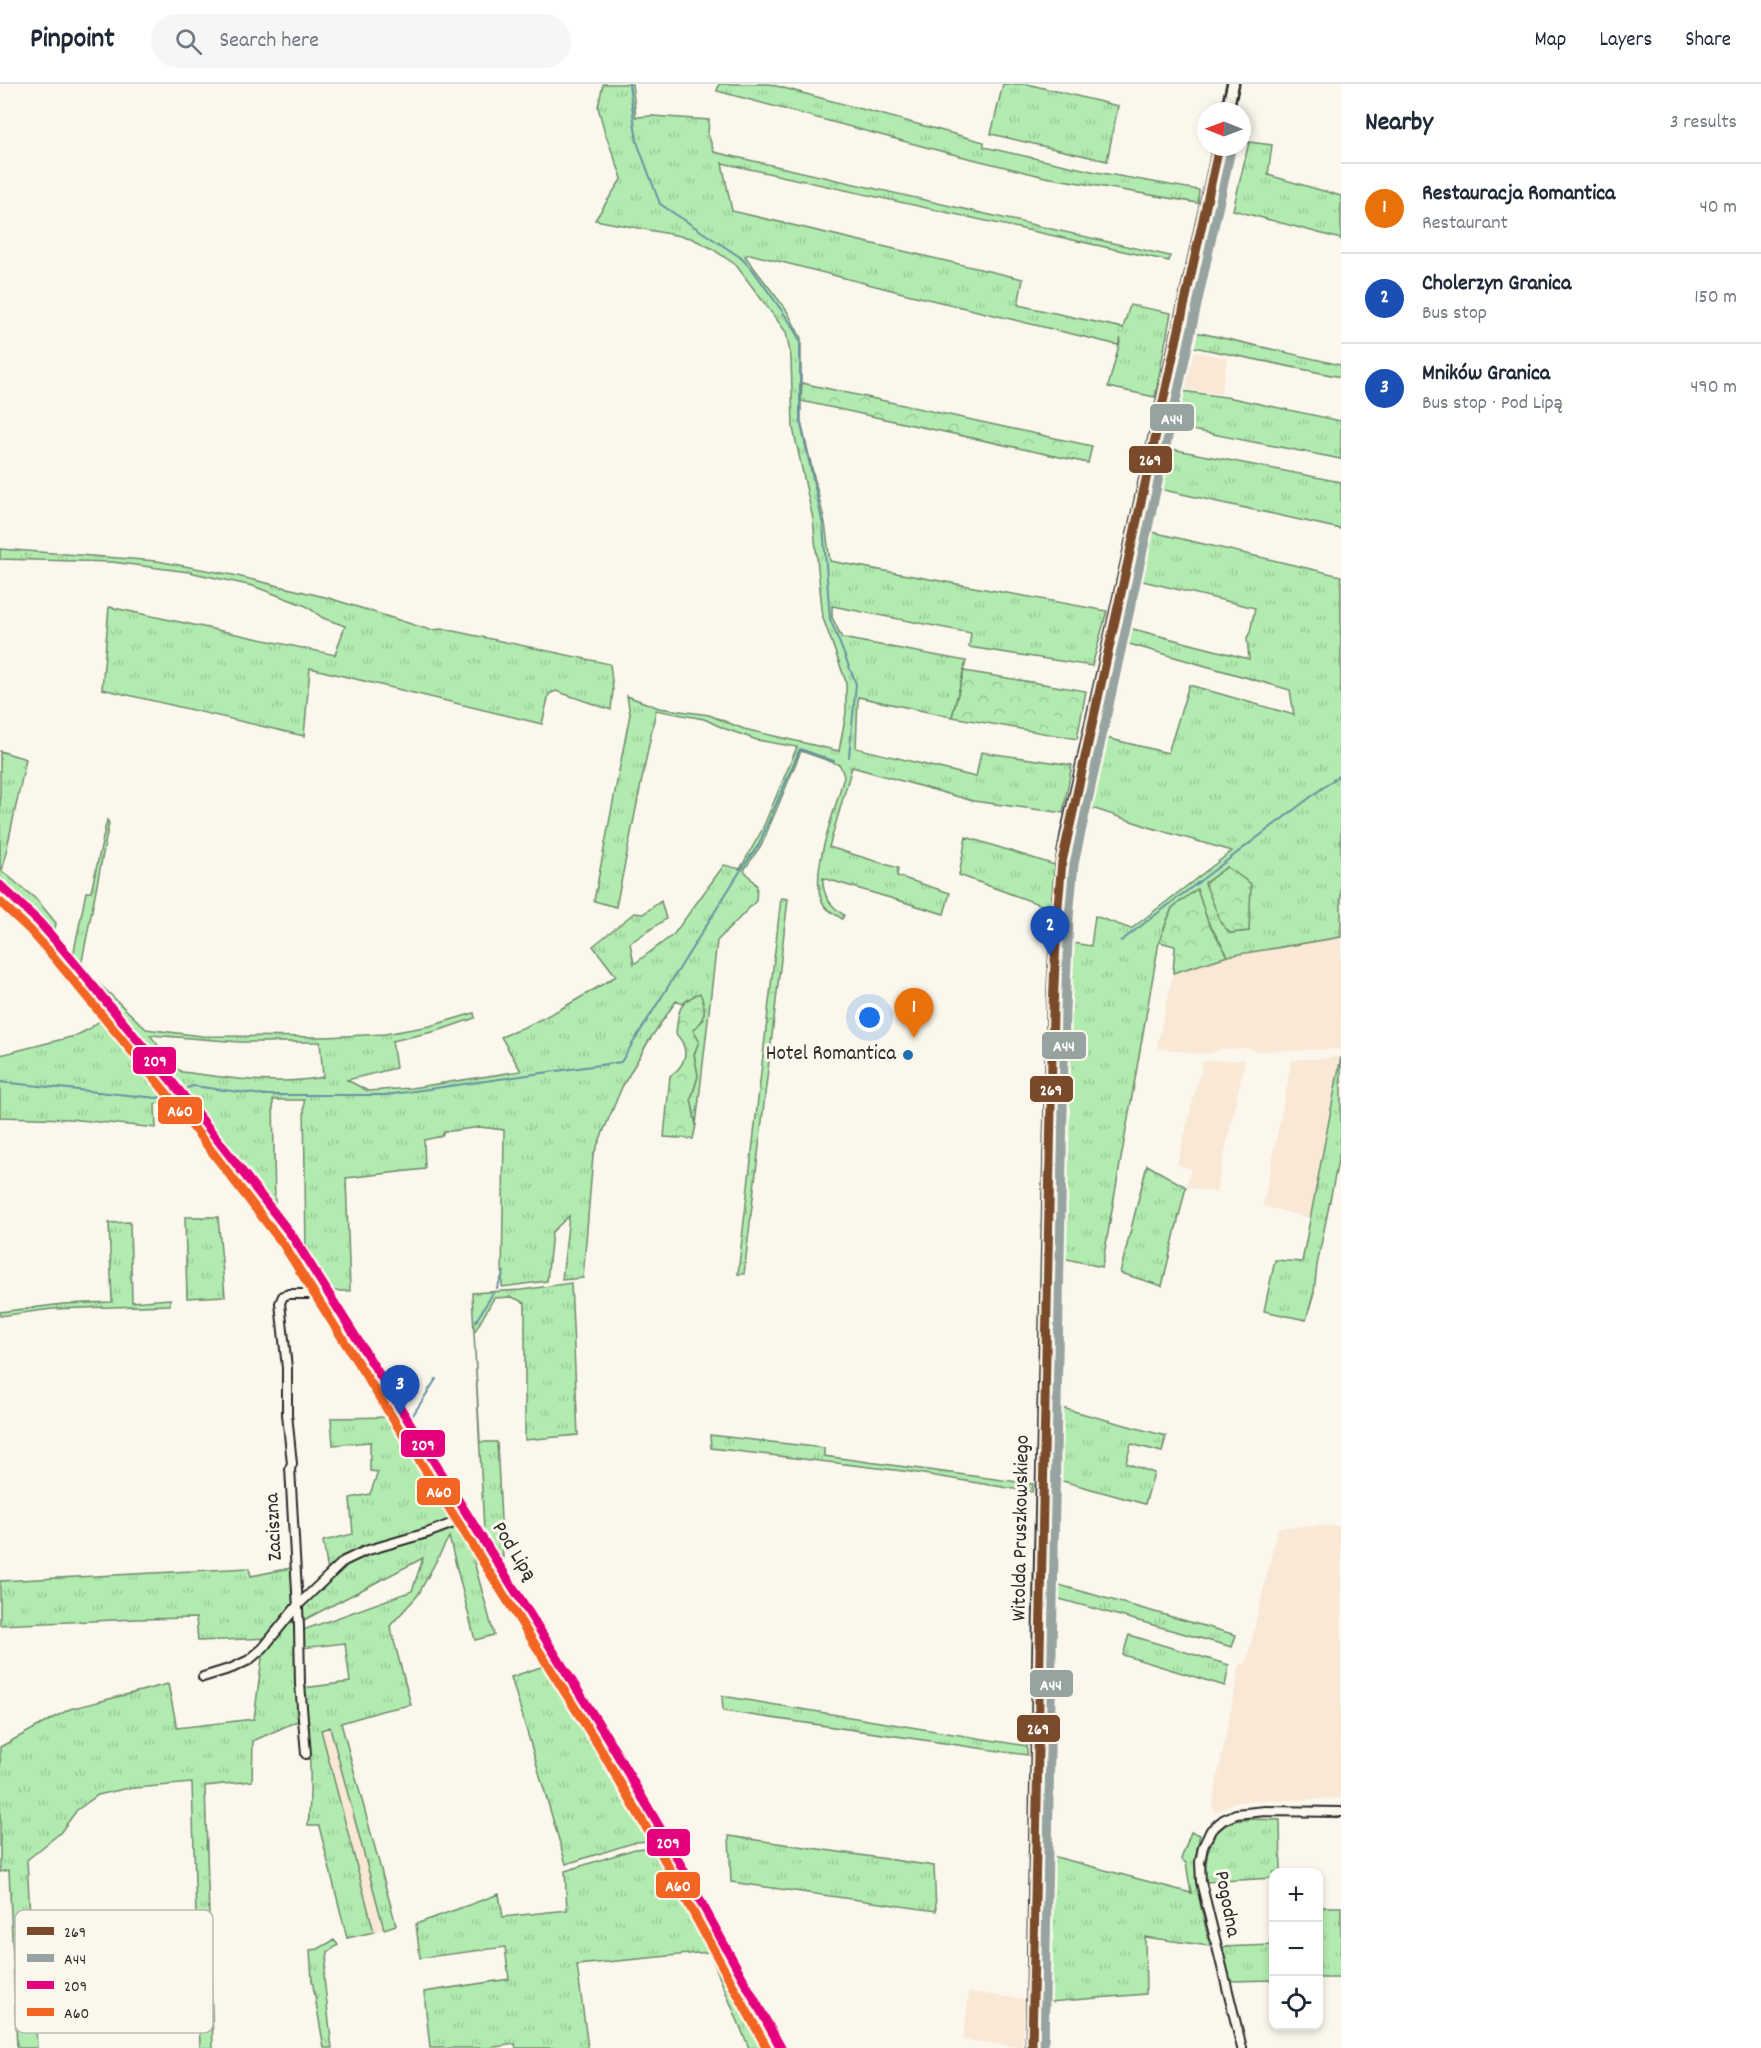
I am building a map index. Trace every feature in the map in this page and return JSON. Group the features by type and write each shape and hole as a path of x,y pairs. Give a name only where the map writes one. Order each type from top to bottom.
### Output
{"street":[{"path":"1229,102 1233,84"},
{"name":"Witolda Pruszkowskiego","path":"1032,2048 1040,1569 1057,916 1064,849 1217,156"},
{"name":"Pod Lipą","path":"0,885 39,922 180,1091 293,1238 607,1737 673,1850 781,2048"},
{"name":"Zaciszna","path":"306,1754 300,1684 290,1468 292,1464 287,1414 287,1368 280,1299 283,1296 297,1293 328,1294"},
{"path":"203,1677 249,1660 264,1648 297,1606 344,1561 365,1551 428,1533 469,1517"},
{"name":"Pogodna","path":"1242,2048 1201,1882 1200,1862 1210,1830 1236,1814 1265,1811 1341,1812"}],"shaded area":[{"path":"1177,348 1227,358 1221,394 1169,387"},
{"path":"1341,935 1341,1049 1257,1051 1247,1048 1220,1049 1212,1053 1201,1054 1157,1048 1173,973 1228,956"},
{"path":"1340,1057 1310,1218 1263,1206 1292,1060"},
{"path":"1245,1060 1216,1192 1186,1187 1191,1169 1177,1164 1203,1061"},
{"path":"1341,1526 1341,1798 1234,1802 1215,1812 1212,1806 1240,1664 1246,1664 1278,1527"},
{"path":"330,1726 384,1929 374,1932 321,1730"},
{"path":"969,1992 1025,1999 1022,2047 963,2040"}],"green space":[{"path":"603,84 632,84 636,117 709,120 708,134 714,152 1170,256 1169,261 722,163 732,211 1023,279 1018,305 1123,328 1130,305 1171,313 1155,397 1108,387 1121,338 1118,345 750,254 745,256 787,311 801,338 801,422 825,523 830,561 1107,611 1092,666 969,647 971,633 832,606 832,617 842,638 966,661 952,717 858,697 856,748 976,777 981,752 1072,765 1063,813 973,801 852,767 829,847 898,868 897,876 950,893 944,914 823,878 826,894 831,904 844,915 842,919 824,905 819,893 819,878 825,842 844,776 840,765 801,751 762,844 744,870 757,886 756,901 717,941 696,1125 691,1099 698,1076 694,1054 699,1041 693,1030 703,1020 695,995 682,1004 676,1001 648,1042 622,1087 593,1156 583,1278 562,1280 569,1216 552,1232 547,1281 502,1287 504,1130 480,1127 444,1132 442,1136 424,1140 425,1169 346,1178 350,1291 334,1291 306,1251 304,1100 273,1100 275,1206 177,1082 81,967 73,956 86,892 91,892 107,820 109,823 81,966 146,1029 201,1036 325,1037 385,1034 430,1026 474,1013 475,1018 437,1031 392,1041 396,1068 347,1080 368,1091 411,1088 521,1071 501,1037 560,1009 616,976 593,946 634,913 643,914 661,901 666,919 630,943 634,964 674,934 724,865 740,869 762,830 797,747 757,740 704,719 656,710 616,907 594,901 630,714 627,696 659,708 709,715 744,729 839,751 846,713 846,682 823,618 813,519 793,428 791,357 786,332 736,265 711,248 691,238 595,220 622,178 598,107","holes":["150,1035 240,1042 320,1042 323,1077 270,1081 182,1072 174,1066"]},
{"path":"719,84 769,84 984,142 984,147 1096,172 1199,190 1198,203 1045,177 944,152 717,91"},
{"path":"1003,84 1027,84 1118,106 1107,161 991,134"},
{"path":"1251,142 1272,145 1268,175 1341,196 1341,239 1233,210 1246,156 1251,156"},
{"path":"1183,329 1341,365 1341,377 1179,344"},
{"path":"802,383 1092,446 1088,463 801,401"},
{"path":"1168,389 1232,398 1341,421 1341,459 1161,424"},
{"path":"1156,446 1341,482 1341,529 1150,487"},
{"path":"1139,529 1341,576 1341,937 1228,956 1208,922 1197,890 1172,908 1159,942 1102,1267 1054,1256 1060,941 1091,946 1095,916 1131,929 1232,851 1080,804 1094,735 1168,753 1189,685 1294,715 1290,690 1115,640 1121,626 1249,659 1247,638 1255,608 1130,578","holes":["1227,867 1249,931 1230,933 1205,883"]},
{"path":"0,549 157,561 233,575 329,598 430,630 444,629 610,664 613,690 611,710 556,691 549,694 542,724 310,668 304,736 102,689 109,607 335,655 345,626 323,618 306,606 253,586 189,572 112,562 0,559"},
{"path":"964,671 1086,691 1077,739 952,717"},
{"path":"0,751 26,759 2,871 37,900 56,923 54,935 0,881"},
{"path":"966,837 1055,865 1052,909 959,875"},
{"path":"1227,867 1251,884 1249,931 1230,933 1221,923 1205,883"},
{"path":"1197,889 1208,922 1228,956 1173,973 1175,946 1159,942 1172,908"},
{"path":"781,898 788,899 744,1274 738,1274"},
{"path":"700,993 704,1013 701,1021 693,1030 699,1041 694,1054 698,1076 691,1099 696,1125 693,1139 664,1137 670,1076 680,1067 685,1056 683,1045 676,1034 680,1009 687,1000"},
{"path":"108,1014 180,1099 155,1104 156,1128 70,1119 0,1117 0,1055 75,1036 89,1029"},
{"path":"1341,1057 1341,1146 1317,1265 1314,1292 1306,1320 1264,1311 1275,1260 1302,1262"},
{"path":"1147,1165 1186,1187 1162,1286 1120,1273"},
{"path":"185,1217 218,1217 225,1296 187,1298"},
{"path":"130,1222 132,1302 170,1299 170,1305 52,1309 0,1316 0,1312 63,1304 112,1302 109,1223"},
{"path":"571,1283 578,1435 525,1440 525,1303 512,1297 494,1298 474,1333 472,1293 521,1290"},
{"path":"474,1337 480,1442 497,1442 503,1559 484,1531"},
{"path":"1051,1405 1166,1436 1162,1452 1131,1444 1126,1463 1154,1473 1145,1504 1048,1477"},
{"path":"397,1417 444,1484 463,1517 346,1556 328,1572 323,1541 353,1534 350,1498 370,1494 378,1472 370,1471 370,1442 333,1445 331,1418"},
{"path":"710,1435 824,1448 824,1456 1033,1484 1032,1492 911,1472 711,1448"},
{"path":"467,1524 477,1537 469,1543 494,1635 475,1640 449,1537 418,1595 390,1626 411,1705 341,1723 396,1925 384,1929 330,1727 321,1730 374,1932 347,1938 319,1826 308,1826 310,1757 303,1688 350,1682 345,1643 302,1648 303,1630 412,1591 423,1558 302,1621 300,1608 346,1562 364,1554 426,1539"},
{"path":"249,1568 251,1576 291,1568 296,1605 268,1638 198,1641 196,1618 0,1625 0,1581"},
{"path":"1045,1581 1236,1635 1232,1647 1045,1595"},
{"path":"289,1621 295,1621 302,1719 253,1741 252,1781 205,1786 209,1910 196,1910 192,1783 124,1789 98,1795 77,1810 60,1833 27,1860 30,1910 15,1910 15,2004 9,1870 0,1872 0,1747 70,1709 168,1684 177,1728 254,1719 263,1650"},
{"path":"1129,1635 1229,1665 1225,1686 1123,1655"},
{"path":"556,1662 660,1840 636,1842 566,1864 511,1677"},
{"path":"722,1696 1027,1746 1027,1755 723,1711"},
{"path":"1280,1820 1281,1868 1269,1868 1269,1878 1205,1882 1207,1855 1213,1838 1225,1825 1234,1821"},
{"path":"1191,1832 1200,1835 1196,1877 1210,1946 1145,1937 1146,1994 1037,2003 1041,1853 1191,1893 1186,1863 1181,1859"},
{"path":"729,1836 934,1866 936,1911 731,1882"},
{"path":"664,1846 776,2048 749,2048 709,1952 577,1965 588,2048 516,2048 515,2044 488,2048 430,2048 424,1992 509,1979 505,1947 420,1958 416,1924 499,1894 503,1917 567,1910 565,1871 635,1849"},
{"path":"1323,1907 1341,1907 1341,1978 1323,1978"},
{"path":"334,1940 338,1945 328,1952 324,1978 332,2048 324,2048 312,1980 310,1950 318,1949"},
{"path":"1269,1945 1269,1980 1230,1981 1221,1947"},
{"path":"16,2033 36,2033 37,2048 17,2048"},
{"path":"200,2033 213,2033 213,2048 200,2048"}],"waterway":[{"path":"629,84 637,142 660,204 740,257 753,270 794,328 800,342 800,420 823,525 830,619 856,684 849,757"},
{"path":"0,1082 157,1098 193,1086 263,1095 386,1095 621,1062 759,844 800,749 834,761"},
{"path":"1121,941 1341,774"},
{"path":"497,1288 504,1272"},
{"path":"476,1321 493,1293"},
{"path":"413,1415 436,1379"}],"transit line":[{"name":"269","path":"1032,2048 1053,1009 1062,862 1217,156"},
{"name":"A44","path":"1044,2048 1065,1009 1074,864 1230,156"},
{"name":"209","path":"0,885 39,922 62,948 182,1094 293,1237 607,1737 667,1840 781,2048"},
{"name":"A60","path":"0,902 53,956 173,1101 283,1244 597,1743 657,1846 767,2048"}],"place":[{"name":"Cholerzyn Granica","path":"1050,956"},
{"name":"Restauracja Romantica","path":"914,1038"},
{"name":"Hotel Romantica","path":"908,1055"},
{"name":"Mników Granica","path":"400,1415"}]}
